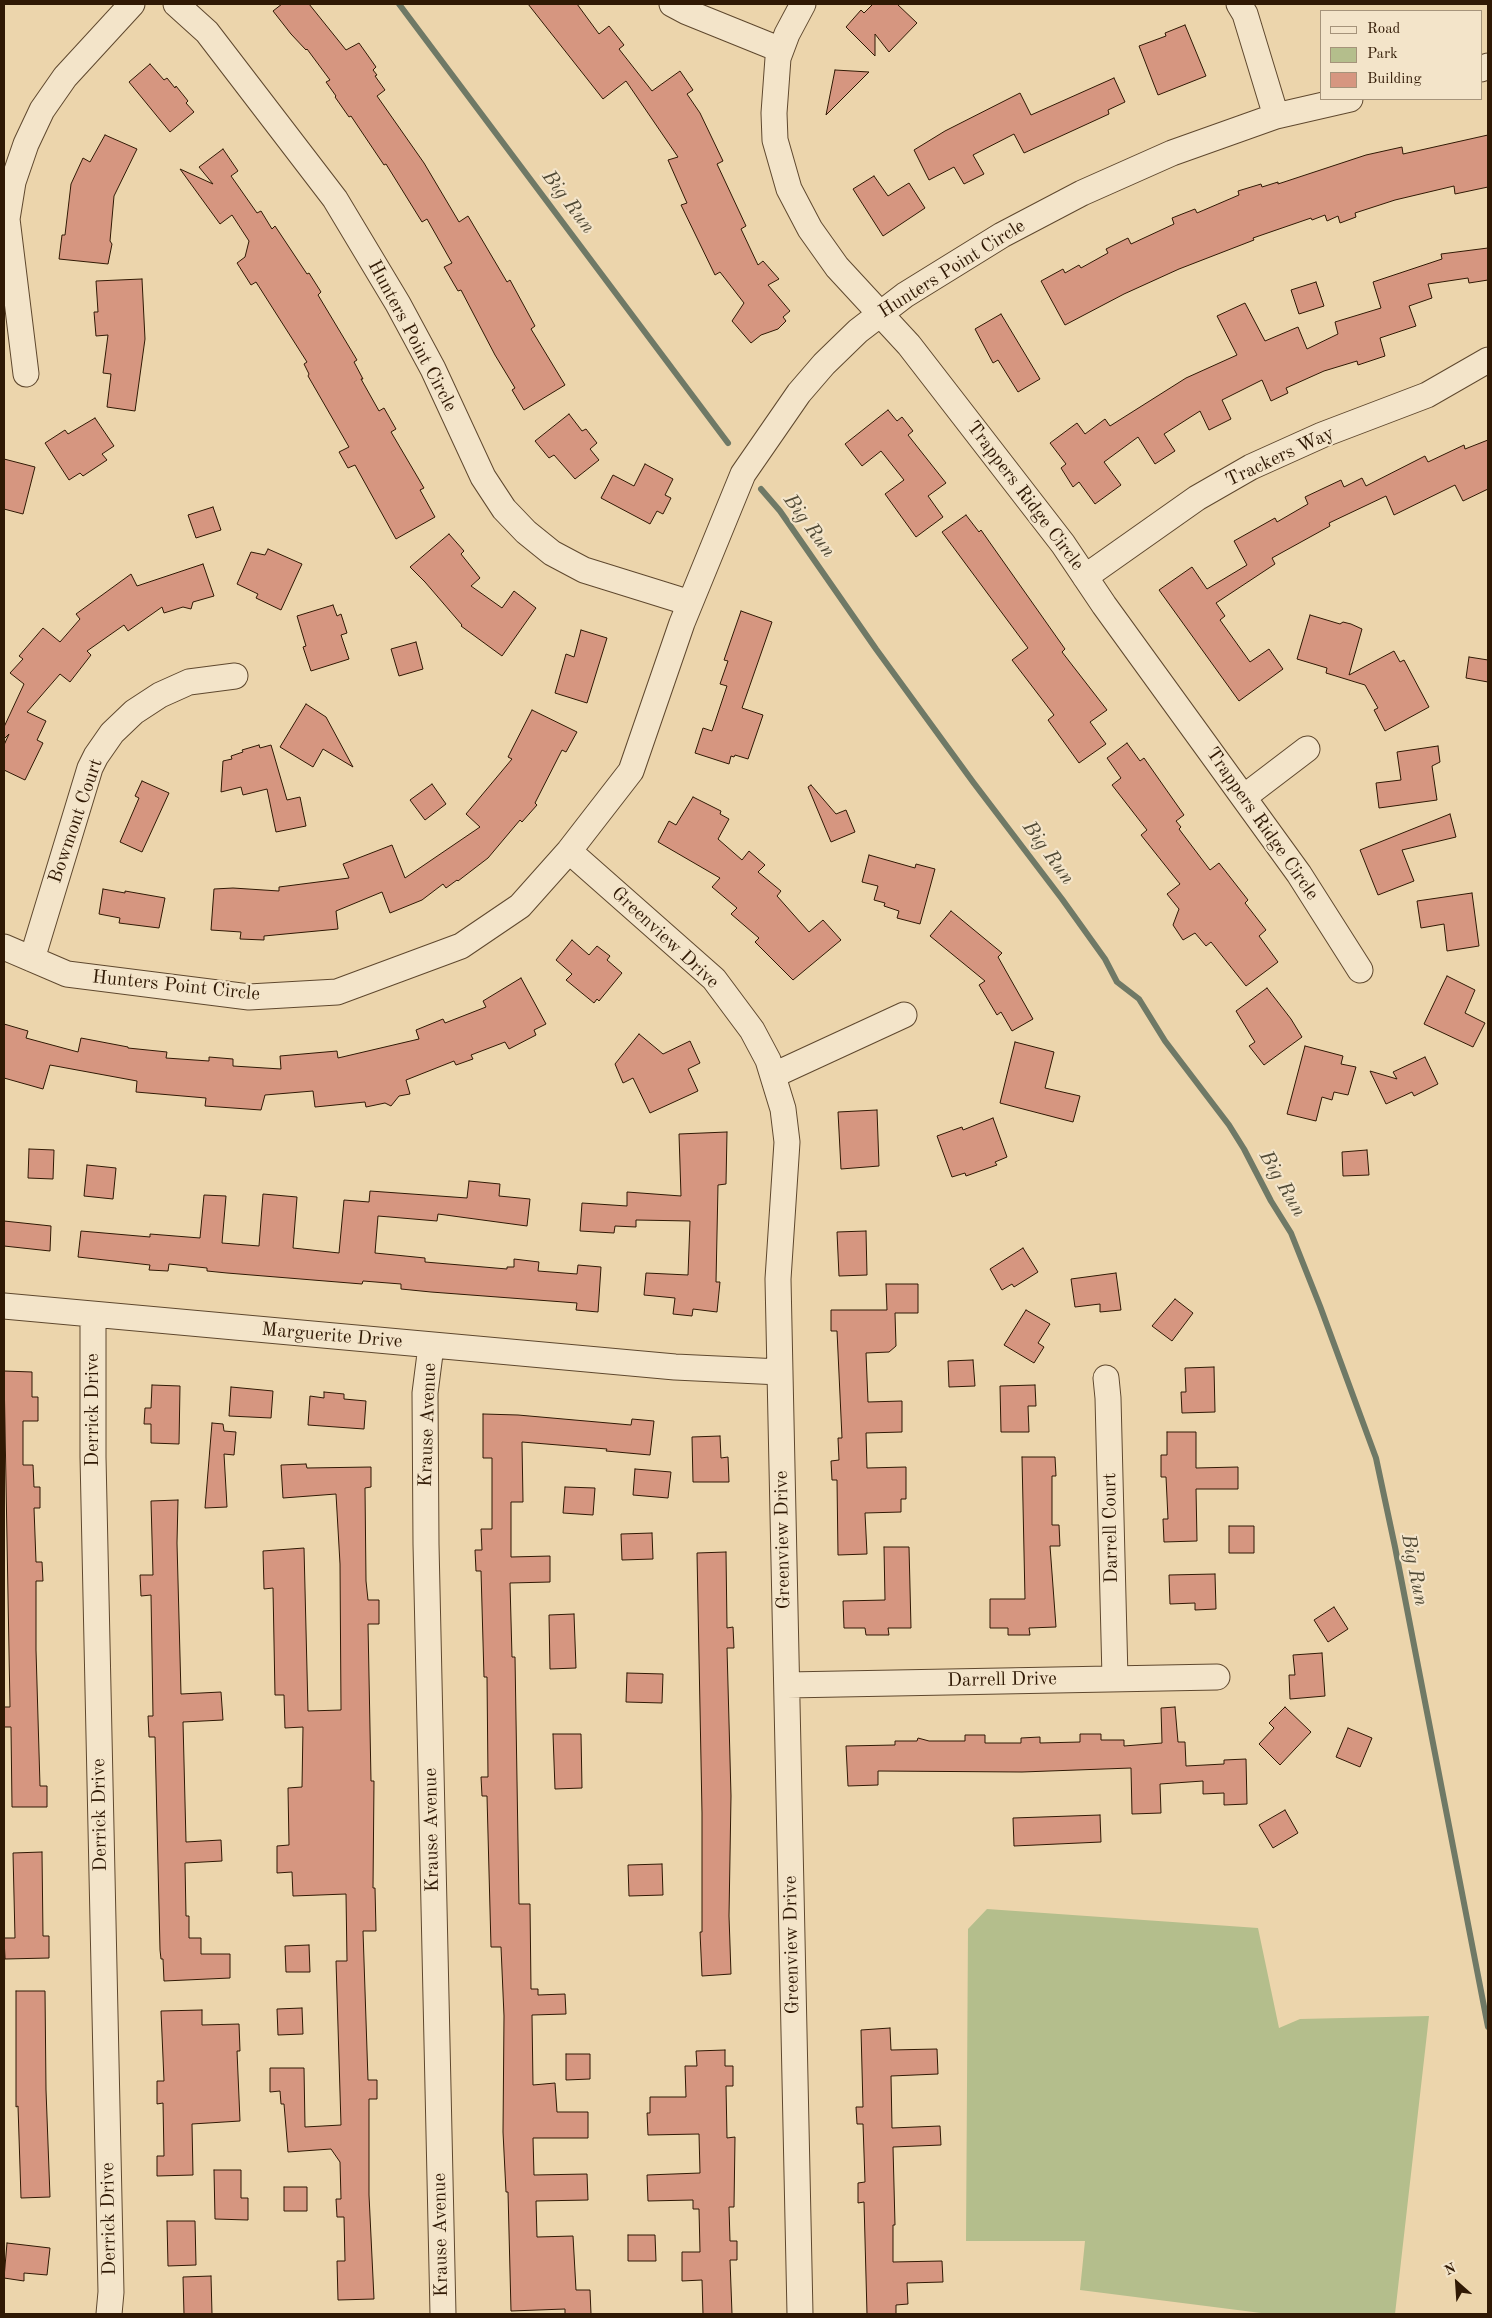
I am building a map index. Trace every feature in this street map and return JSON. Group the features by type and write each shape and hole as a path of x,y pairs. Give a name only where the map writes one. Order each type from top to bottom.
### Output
{"street":[{"path":"26,374 7,219 13,182 26,144 42,110 65,77 132,4"},
{"name":"Hunters Point Circle","path":"176,4 207,32 335,200 398,304 433,369 483,477 504,509 526,532 552,553 584,570 690,602"},
{"path":"672,4 687,12 781,50"},
{"name":"Trappers Ridge Circle","path":"803,4 781,50 775,81 775,140 789,189 810,229 837,266 909,345 1063,544 1299,874 1360,970"},
{"path":"1239,4 1245,14 1276,116"},
{"name":"Hunters Point Circle","path":"4,948 67,974 250,998 337,992 460,946 520,906 569,851 631,771 690,602 743,474 800,393 824,364 858,331 905,295 1002,235 1082,193 1172,153 1276,116 1346,100"},
{"name":"Trackers Way","path":"1085,577 1197,498 1251,467 1322,436 1427,395 1488,360"},
{"name":"Bowmont Court","path":"32,959 90,768 112,733 134,712 160,695 189,682 235,676"},
{"path":"1244,796 1307,749"},
{"name":"Greenview Drive","path":"569,851 714,979 752,1030 774,1075 784,1109 787,1142 778,1279 800,2314"},
{"path":"774,1075 904,1015"},
{"name":"Marguerite Drive","path":"4,1306 675,1367 780,1372"},
{"name":"Derrick Drive","path":"93,1315 93,1457 110,2282 109,2314"},
{"name":"Krause Avenue","path":"431,1346 425,1393 426,1544 443,2314"},
{"name":"Darrell Court","path":"1106,1378 1115,1678"},
{"name":"Darrell Drive","path":"787,1685 1217,1677"}],"green space":[{"path":"987,1909 1258,1928 1279,2028 1300,2019 1429,2016 1395,2314 1269,2314 1080,2290 1085,2241 966,2241 968,1929"}],"building":[{"path":"282,4 309,4 346,50 359,43 376,67 373,70 377,75 375,76 385,90 377,96 424,163 459,222 468,216 507,282 510,280 535,326 531,329 565,385 524,410 512,390 515,388 495,355 461,290 458,291 444,267 452,263 427,219 422,222 386,164 384,165 351,116 349,117 335,97 326,82 330,80 307,49 291,34 273,11"},
{"path":"528,4 577,4 599,34 609,26 624,45 619,49 652,91 680,71 693,90 687,94 700,113 723,161 717,164 746,226 741,229 758,265 763,261 779,279 768,285 790,311 783,317 786,321 778,329 761,335 751,343 732,321 744,303 720,272 715,275 681,205 687,203 668,160 678,157 626,81 603,99"},
{"path":"873,4 897,4 917,23 889,52 875,34 875,56 846,27 861,10 864,13"},
{"path":"1185,25 1206,76 1158,95 1139,46 1166,36 1165,33"},
{"path":"150,64 164,80 167,78 175,88 176,86 194,112 170,132 129,82"},
{"path":"835,70 869,72 826,115"},
{"path":"1114,78 1125,102 1108,110 1109,114 1024,153 1014,134 973,155 984,174 964,184 954,167 929,180 914,150 945,131 1020,93 1031,115"},
{"path":"105,135 137,149 114,196 110,241 112,244 108,264 59,259 62,235 65,235 71,184 83,158 90,162"},
{"path":"1488,135 1488,187 1455,194 1454,186 1395,200 1355,213 1356,217 1340,223 1338,216 1327,221 1325,215 1312,220 1311,218 1253,238 1254,240 1179,269 1124,294 1065,325 1041,281 1063,269 1065,273 1079,265 1081,268 1108,253 1106,249 1128,238 1131,244 1174,224 1172,218 1195,209 1197,213 1239,195 1238,191 1261,184 1262,187 1278,182 1278,184 1366,155 1402,147 1403,154"},
{"path":"223,149 238,171 231,176 257,213 261,211 272,229 275,226 321,292 318,295 357,360 354,362 363,379 361,379 379,411 384,408 396,429 391,432 424,488 420,490 435,517 396,539 355,465 348,468 339,452 349,447 308,376 309,374 304,364 307,362 256,282 251,285 237,263 245,257 249,241 232,215 220,224 180,169 213,184 199,167"},
{"path":"874,176 888,196 909,183 925,208 883,236 853,189"},
{"path":"1488,248 1488,280 1469,283 1468,278 1428,284 1432,298 1409,306 1416,326 1380,338 1385,356 1358,365 1357,361 1324,371 1286,388 1288,393 1271,401 1262,380 1222,400 1231,419 1209,430 1200,411 1164,434 1175,451 1155,464 1138,437 1104,462 1121,485 1095,504 1079,482 1073,487 1061,468 1066,464 1050,443 1077,423 1085,434 1105,419 1110,426 1186,378 1237,355 1217,316 1245,303 1265,341 1298,327 1307,349 1338,334 1335,322 1381,308 1373,282 1442,259 1441,254"},
{"path":"142,279 145,339 135,411 107,407 111,374 103,373 108,335 96,336 94,312 98,312 96,281"},
{"path":"1316,282 1324,306 1299,314 1291,290"},
{"path":"1001,314 1040,379 1018,392 998,360 993,363 975,329"},
{"path":"888,410 897,421 902,417 913,431 908,435 946,483 928,496 943,517 916,537 885,494 904,480 881,451 862,466 845,444"},
{"path":"569,414 582,431 586,429 597,443 590,449 599,460 575,479 554,455 549,458 535,441"},
{"path":"95,418 114,446 102,454 107,460 83,476 80,473 69,480 45,443 65,430 68,434"},
{"path":"1488,440 1488,489 1463,501 1455,485 1394,515 1386,496 1329,523 1330,526 1272,558 1275,564 1216,603 1225,616 1220,620 1250,662 1269,649 1283,669 1239,701 1159,590 1192,567 1207,589 1247,565 1234,541 1275,518 1277,522 1308,504 1305,497 1341,480 1344,487 1362,478 1366,486 1425,456 1428,462 1464,445 1465,449"},
{"path":"4,459 35,467 23,514 4,509"},
{"path":"645,464 673,479 665,495 671,498 663,514 657,511 650,524 601,498 613,475 634,486"},
{"path":"213,507 221,530 196,538 188,515"},
{"path":"966,515 979,532 981,530 1065,649 1062,652 1107,710 1090,722 1106,744 1079,763 1048,720 1054,715 1012,660 1028,648 942,532"},
{"path":"449,534 464,551 461,554 480,578 471,586 502,608 514,591 536,608 502,656 461,626 425,582 410,567"},
{"path":"268,549 302,564 281,610 256,598 258,594 237,584 251,552 265,555"},
{"path":"203,564 214,596 193,602 191,609 183,607 164,613 162,607 128,631 124,625 87,651 91,655 70,682 60,674 27,712 46,721 37,740 43,743 25,780 4,770 4,745 9,734 4,739 4,727 24,684 10,673 23,659 19,656 43,628 60,642 80,619 76,614 131,574 137,586"},
{"path":"333,605 337,616 341,614 347,633 341,635 349,659 311,671 303,647 306,646 297,616"},
{"path":"741,611 772,622 742,708 763,715 748,759 735,755 734,757 731,756 729,764 695,753 703,728 712,731 727,686 720,684 728,661 724,660"},
{"path":"1310,615 1340,624 1343,622 1351,624 1362,629 1349,675 1394,651 1400,662 1404,660 1429,707 1385,731 1374,710 1378,708 1365,685 1326,673 1327,668 1297,659"},
{"path":"581,630 607,638 587,703 555,693 566,654 574,657"},
{"path":"416,642 423,669 399,676 391,649"},
{"path":"1469,657 1488,660 1488,682 1466,678"},
{"path":"306,704 326,717 353,767 323,749 313,767 280,747"},
{"path":"532,710 577,732 566,752 562,750 535,803 537,805 522,822 520,820 488,858 458,881 446,888 443,884 422,900 390,913 382,892 336,911 338,929 264,936 264,940 240,939 241,932 211,930 214,889 233,888 279,891 279,887 349,878 343,864 392,845 405,878 480,827 466,814 512,759 508,757"},
{"path":"1127,743 1140,761 1144,758 1184,815 1176,821 1181,827 1179,829 1210,870 1219,863 1248,900 1245,903 1266,930 1259,936 1278,962 1246,986 1211,942 1206,946 1195,933 1183,940 1173,925 1179,909 1167,894 1180,884 1141,835 1147,830 1112,785 1121,778 1107,758"},
{"path":"259,745 260,748 271,745 287,800 300,797 306,826 276,832 267,789 243,795 241,787 221,792 223,761 232,759 231,756 243,752 242,750"},
{"path":"1438,746 1440,762 1432,766 1437,800 1379,808 1376,783 1401,780 1397,752"},
{"path":"142,781 169,793 142,852 120,842 139,798 135,796"},
{"path":"432,784 446,804 425,820 410,800"},
{"path":"811,785 836,814 846,810 855,832 831,842 808,787"},
{"path":"693,797 721,811 720,814 729,819 718,839 742,860 749,851 765,865 758,872 781,891 777,896 809,932 823,920 841,940 793,980 755,942 759,938 731,914 737,908 712,887 720,878 658,842 669,821 676,825"},
{"path":"1450,814 1456,837 1402,850 1414,881 1378,895 1360,850"},
{"path":"869,855 915,868 916,864 935,869 920,924 897,918 899,911 884,906 885,903 874,900 878,886 862,882"},
{"path":"103,889 165,898 159,928 119,923 120,918 99,914"},
{"path":"1472,893 1479,946 1447,951 1444,924 1421,928 1417,901"},
{"path":"951,911 1002,953 998,957 1033,1019 1012,1031 1001,1012 997,1015 979,985 985,981 930,936"},
{"path":"572,940 589,955 597,946 610,956 607,960 622,973 599,1001 597,999 594,1003 566,980 572,974 556,960"},
{"path":"1447,976 1475,990 1465,1013 1485,1023 1473,1047 1424,1024"},
{"path":"521,978 546,1024 534,1030 536,1035 509,1049 505,1042 471,1055 473,1059 456,1065 454,1061 406,1080 410,1094 399,1096 391,1106 385,1103 366,1107 365,1102 315,1107 313,1091 265,1095 261,1110 205,1106 206,1098 136,1092 137,1081 50,1065 43,1089 4,1078 4,1024 28,1031 26,1038 78,1052 81,1038 128,1048 167,1052 166,1058 209,1061 209,1057 233,1059 233,1066 281,1069 280,1056 337,1051 338,1058 419,1039 416,1030 443,1019 445,1023 486,1007 483,1001"},
{"path":"1267,988 1291,1019 1302,1037 1264,1065 1249,1046 1255,1042 1236,1011"},
{"path":"639,1034 663,1054 690,1041 700,1063 688,1069 698,1091 650,1113 633,1078 623,1083 615,1064"},
{"path":"1015,1042 1054,1052 1045,1088 1080,1096 1073,1122 1000,1103"},
{"path":"1305,1046 1343,1056 1341,1064 1356,1067 1348,1095 1334,1092 1332,1100 1322,1097 1316,1121 1287,1114"},
{"path":"1425,1057 1438,1084 1414,1096 1412,1092 1386,1104 1370,1071 1397,1079 1393,1072"},
{"path":"877,1110 879,1166 841,1169 838,1112"},
{"path":"993,1118 1007,1157 995,1162 997,1165 966,1176 965,1173 952,1177 937,1136 962,1127 963,1130"},
{"path":"727,1132 726,1184 718,1185 716,1282 720,1282 717,1312 693,1309 692,1316 673,1314 675,1298 644,1295 646,1273 688,1275 690,1221 636,1220 636,1227 615,1226 614,1233 580,1231 582,1203 627,1206 627,1192 681,1196 679,1134"},
{"path":"29,1149 54,1150 53,1179 28,1178"},
{"path":"1367,1150 1369,1175 1343,1176 1342,1152"},
{"path":"87,1165 116,1168 113,1199 84,1196"},
{"path":"469,1181 500,1184 499,1196 530,1199 527,1226 438,1214 437,1221 378,1216 375,1253 425,1258 425,1262 507,1269 507,1267 514,1267 514,1259 539,1262 538,1271 577,1274 578,1265 601,1267 598,1312 576,1310 577,1303 401,1289 401,1284 363,1281 362,1284 227,1273 207,1271 207,1268 169,1264 168,1271 149,1270 150,1265 78,1257 81,1231 150,1237 150,1234 200,1238 204,1195 226,1196 222,1243 259,1246 263,1194 297,1197 293,1248 339,1253 344,1200 369,1202 370,1191 467,1198"},
{"path":"4,1221 51,1226 50,1251 4,1246"},
{"path":"866,1231 867,1275 839,1276 837,1232"},
{"path":"1023,1248 1038,1272 1014,1287 1012,1284 1002,1290 990,1269"},
{"path":"1116,1273 1121,1310 1100,1312 1100,1304 1075,1307 1071,1279"},
{"path":"886,1284 918,1284 918,1313 895,1313 896,1346 889,1352 866,1353 868,1402 902,1401 902,1432 866,1433 867,1468 906,1467 906,1499 901,1499 901,1512 865,1513 867,1554 838,1555 837,1480 832,1480 831,1461 839,1460 838,1438 842,1438 837,1331 831,1331 831,1310 887,1310"},
{"path":"1175,1299 1193,1313 1172,1341 1152,1326"},
{"path":"1026,1310 1050,1324 1038,1343 1044,1347 1034,1363 1004,1345"},
{"path":"973,1360 975,1386 949,1387 948,1361"},
{"path":"1214,1367 1215,1412 1182,1413 1181,1392 1186,1392 1185,1368"},
{"path":"4,1371 32,1372 32,1397 38,1397 38,1421 23,1421 23,1465 33,1465 34,1487 40,1487 40,1508 34,1508 36,1562 42,1562 43,1581 36,1581 36,1650 40,1786 47,1786 47,1807 12,1807 11,1727 4,1727 4,1707 10,1707"},
{"path":"152,1385 180,1386 179,1444 151,1443 151,1424 144,1424 145,1408 151,1408"},
{"path":"1035,1385 1036,1406 1028,1406 1029,1432 1001,1432 1000,1386"},
{"path":"231,1387 273,1391 271,1418 229,1416"},
{"path":"324,1392 344,1394 344,1399 366,1401 364,1429 308,1425 310,1396 324,1398"},
{"path":"483,1414 518,1415 631,1425 632,1419 654,1421 650,1455 606,1451 607,1449 522,1442 523,1502 511,1502 511,1557 550,1556 550,1582 510,1583 512,1657 515,1657 519,1904 530,1904 531,1989 538,1989 538,1995 565,1994 566,2014 532,2015 533,2085 555,2083 557,2112 588,2112 588,2138 533,2138 534,2175 587,2174 588,2200 536,2201 537,2237 573,2236 576,2290 590,2290 591,2314 565,2314 565,2309 511,2311 508,2192 506,2192 503,2132 504,2016 501,1947 491,1947 487,1796 482,1796 481,1777 488,1777 487,1677 484,1677 481,1571 476,1571 475,1550 482,1550 481,1529 492,1529 492,1458 483,1458"},
{"path":"212,1423 223,1424 224,1431 236,1432 234,1455 224,1454 227,1507 205,1508"},
{"path":"1167,1432 1196,1432 1196,1468 1238,1467 1238,1489 1196,1489 1197,1541 1164,1542 1163,1519 1168,1519 1166,1477 1161,1477 1161,1455 1167,1455"},
{"path":"720,1436 721,1458 728,1457 729,1482 693,1482 692,1437"},
{"path":"1022,1457 1055,1457 1056,1476 1052,1476 1052,1525 1059,1525 1060,1546 1050,1546 1056,1627 1029,1628 1030,1635 1008,1635 1008,1628 990,1628 990,1599 1025,1599"},
{"path":"306,1464 307,1468 371,1467 371,1487 365,1488 366,1581 368,1600 379,1600 379,1624 368,1624 371,1781 374,1781 373,1888 375,1888 376,1931 363,1931 368,2080 377,2080 377,2099 369,2099 369,2195 374,2299 338,2300 337,2261 345,2261 344,2217 337,2217 336,2199 341,2199 340,2162 331,2149 288,2152 284,2104 281,2104 280,2091 270,2092 270,2068 304,2068 305,2127 341,2125 336,1961 347,1961 346,1894 293,1896 292,1872 277,1873 277,1846 289,1845 288,1788 302,1787 303,1727 285,1728 284,1695 275,1695 273,1588 264,1589 263,1551 304,1548 308,1711 341,1710 340,1564 336,1494 283,1498 281,1465"},
{"path":"635,1469 671,1472 668,1498 633,1495"},
{"path":"565,1487 595,1488 593,1515 563,1513"},
{"path":"178,1500 177,1543 181,1694 221,1692 223,1720 183,1722 186,1842 221,1840 222,1861 185,1863 186,1916 189,1916 189,1938 201,1938 201,1954 230,1954 230,1978 164,1981 163,1959 161,1959 160,1950 155,1737 149,1737 148,1716 153,1716 151,1595 141,1596 140,1575 153,1575 151,1501"},
{"path":"1229,1526 1254,1526 1254,1553 1229,1553"},
{"path":"652,1533 653,1559 622,1560 621,1534"},
{"path":"884,1547 909,1547 911,1628 888,1628 889,1635 866,1635 865,1628 844,1628 843,1601 885,1600"},
{"path":"726,1552 727,1628 733,1627 734,1648 727,1648 731,1796 729,1916 731,1974 702,1976 700,1932 702,1932 702,1813 697,1553"},
{"path":"1215,1574 1216,1609 1195,1610 1195,1603 1170,1604 1169,1575"},
{"path":"1334,1607 1348,1629 1328,1642 1314,1620"},
{"path":"574,1614 576,1668 550,1669 549,1615"},
{"path":"1322,1653 1325,1696 1290,1699 1289,1675 1295,1675 1293,1655"},
{"path":"627,1673 663,1674 662,1703 626,1702"},
{"path":"1175,1707 1178,1742 1185,1742 1186,1766 1224,1764 1224,1760 1246,1759 1247,1804 1224,1805 1224,1793 1203,1794 1203,1781 1160,1784 1161,1813 1132,1814 1131,1768 1022,1772 878,1771 878,1785 848,1786 846,1746 895,1745 895,1741 917,1741 918,1738 929,1741 965,1741 965,1735 985,1735 985,1743 1021,1743 1021,1738 1040,1737 1040,1743 1080,1742 1080,1734 1101,1734 1101,1740 1124,1740 1124,1746 1162,1743 1161,1708"},
{"path":"1285,1707 1311,1732 1280,1765 1259,1744 1274,1728 1269,1723"},
{"path":"1348,1728 1372,1738 1360,1767 1336,1757"},
{"path":"553,1734 581,1734 582,1788 555,1789"},
{"path":"1285,1810 1298,1833 1273,1848 1259,1825"},
{"path":"1100,1815 1101,1842 1014,1846 1013,1818"},
{"path":"42,1852 43,1936 49,1936 49,1958 5,1959 4,1938 15,1938 13,1853"},
{"path":"662,1864 663,1895 629,1896 628,1865"},
{"path":"309,1945 310,1972 286,1972 285,1946"},
{"path":"16,1991 45,1991 50,2197 21,2198 18,2106 16,2107"},
{"path":"302,2008 303,2034 278,2035 277,2009"},
{"path":"202,2010 202,2025 239,2024 240,2051 237,2051 240,2121 192,2124 193,2175 157,2176 157,2156 164,2156 163,2103 157,2104 157,2081 164,2081 161,2011"},
{"path":"890,2028 891,2050 937,2049 938,2074 891,2076 892,2128 940,2126 941,2145 893,2147 895,2225 893,2225 893,2262 942,2261 943,2282 907,2283 908,2304 896,2305 896,2314 867,2314 864,2202 858,2203 858,2183 865,2182 863,2124 857,2124 856,2107 863,2107 861,2030"},
{"path":"725,2050 725,2066 733,2066 733,2086 726,2086 727,2138 735,2137 734,2207 729,2207 730,2241 737,2241 737,2260 730,2260 732,2314 703,2314 702,2280 682,2281 682,2252 700,2252 699,2209 693,2209 693,2200 648,2201 647,2175 700,2173 699,2134 648,2135 647,2113 650,2113 650,2097 686,2097 685,2066 697,2066 696,2051"},
{"path":"566,2054 590,2054 590,2079 566,2080"},
{"path":"214,2170 241,2170 241,2198 248,2198 248,2220 215,2219"},
{"path":"284,2187 307,2187 307,2211 284,2211"},
{"path":"167,2221 195,2221 196,2265 168,2266"},
{"path":"628,2235 655,2235 656,2261 628,2261"},
{"path":"7,2243 50,2248 47,2275 24,2273 24,2281 4,2278"},
{"path":"211,2276 212,2314 184,2314 183,2277"}],"waterway":[{"name":"Big Run","path":"399,4 728,443"},
{"name":"Big Run","path":"761,489 780,511 876,649 973,782 1062,899 1105,959 1117,982 1139,999 1165,1041 1229,1125 1291,1233 1376,1458 1488,2027"}]}
